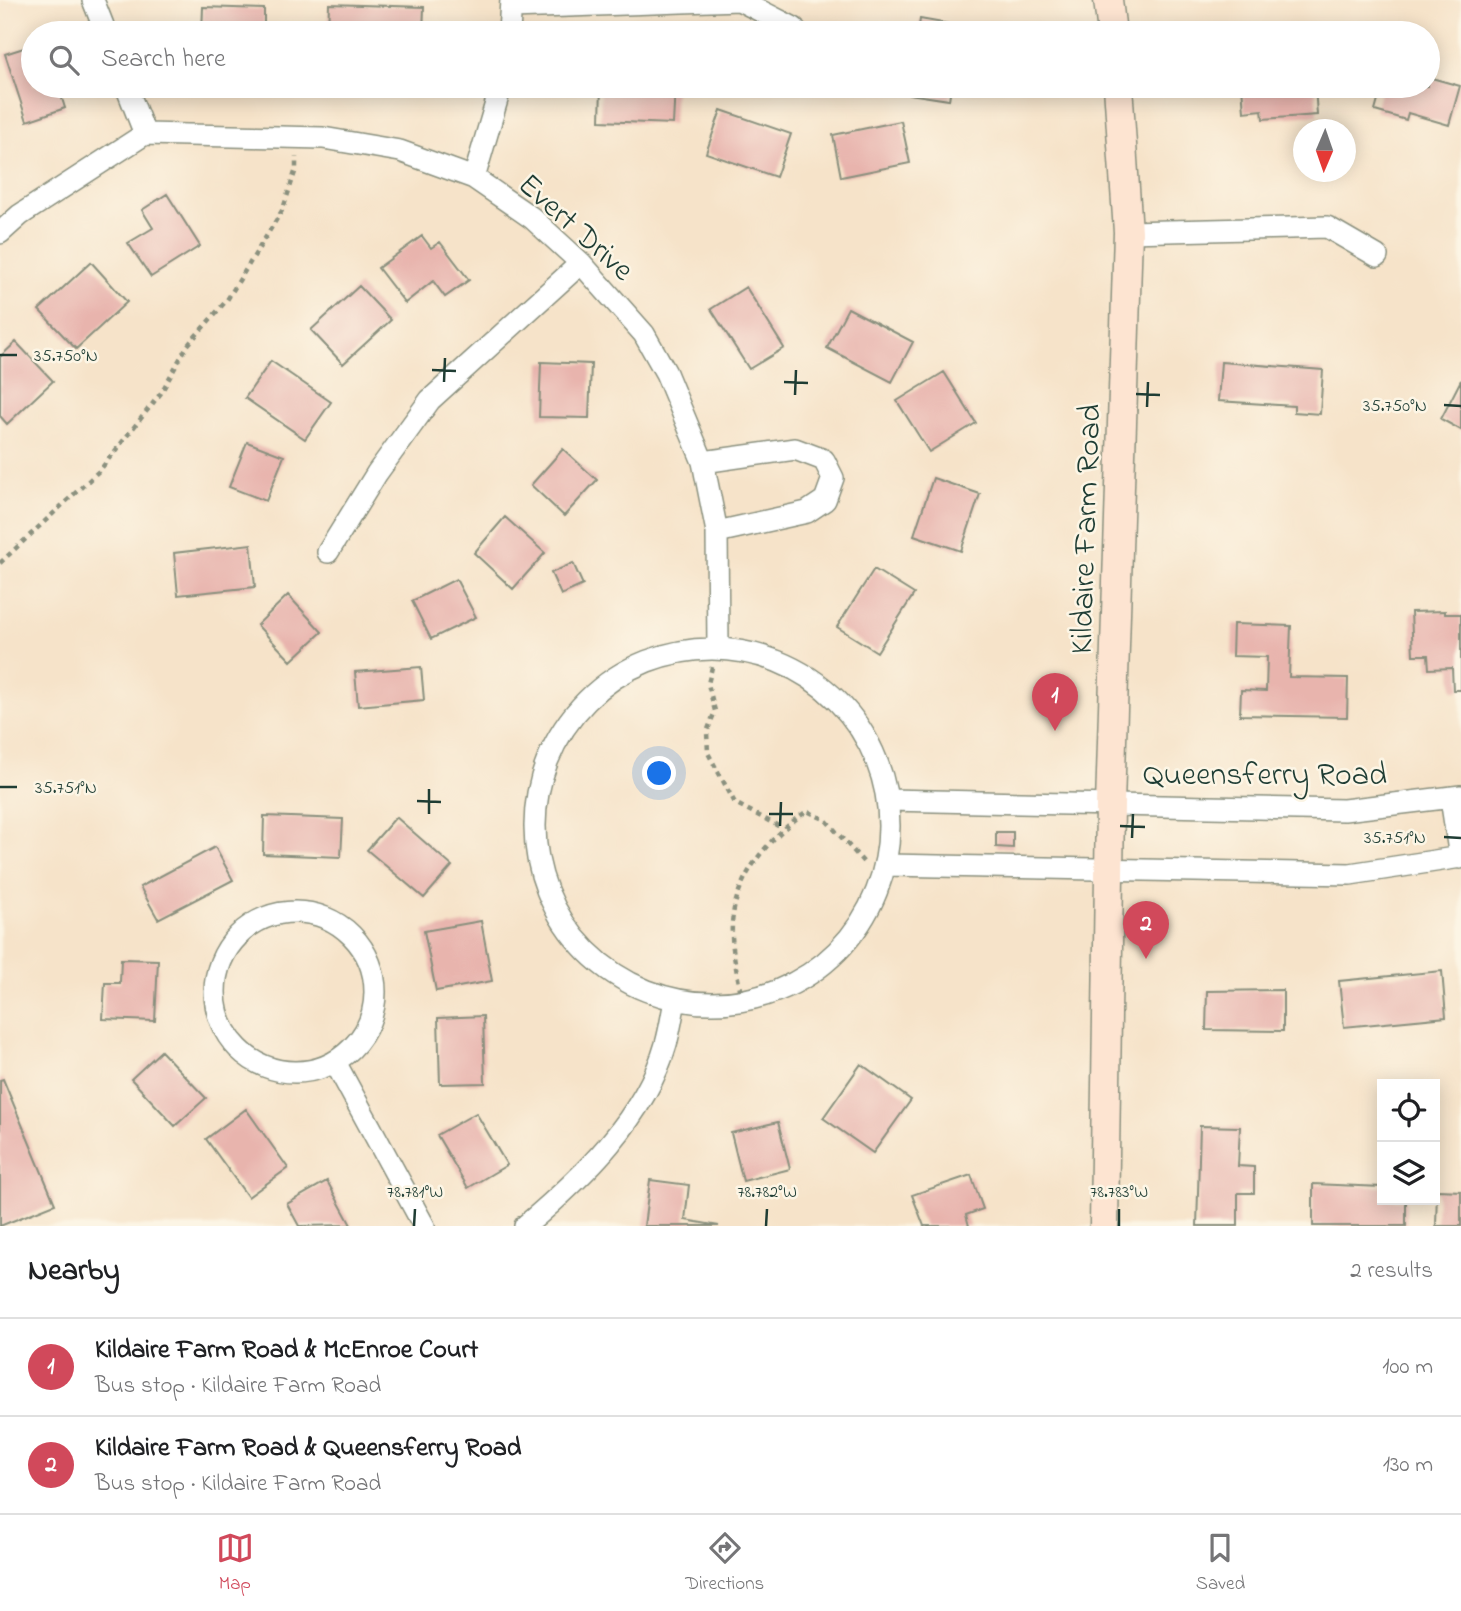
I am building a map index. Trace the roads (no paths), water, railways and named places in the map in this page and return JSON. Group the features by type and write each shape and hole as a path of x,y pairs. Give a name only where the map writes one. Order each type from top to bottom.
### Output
{"main road":[{"path":"1108,0 1111,21"},
{"name":"Kildaire Farm Road","path":"1104,1226 1110,805 1128,232 1119,98"}],"street":[{"path":"93,0 101,21"},
{"path":"512,4 739,0 780,21"},
{"path":"0,233 20,215 145,134 131,98"},
{"path":"474,178 497,98"},
{"name":"Evert Drive","path":"145,134 323,138 400,151 474,178 532,218 581,263 644,334 687,416 703,462 717,532 718,648"},
{"path":"1128,232 1326,227 1377,256"},
{"path":"328,552 377,473 430,400 581,263"},
{"path":"703,462 795,449 824,460 833,478 825,500 807,512 717,532"},
{"path":"718,648 773,660 831,694 852,717 870,744 888,800 885,875 861,925 819,966 788,985 741,1001 708,1004 675,1001 624,982 597,963 574,937 552,901 541,866 536,827 540,788 549,756 567,723 601,688 635,668 663,656 718,648"},
{"path":"885,875 1109,869 1350,874 1460,857 1456,797"},
{"name":"Queensferry Road","path":"888,800 1343,810 1456,797"},
{"path":"302,912 326,918 348,932 364,951 373,975 375,1000 369,1024 355,1045 335,1062 309,1072 281,1072 255,1062 233,1045 219,1021 214,993 218,965 232,941 253,923 277,914 302,912"},
{"path":"525,1226 582,1175 635,1108 653,1077 666,1044 675,1001"},
{"path":"335,1062 424,1226"}],"place":[{"name":"Kildaire Farm Road & McEnroe Court","path":"1055,731"},
{"name":"Kildaire Farm Road & Queensferry Road","path":"1146,959"}]}
